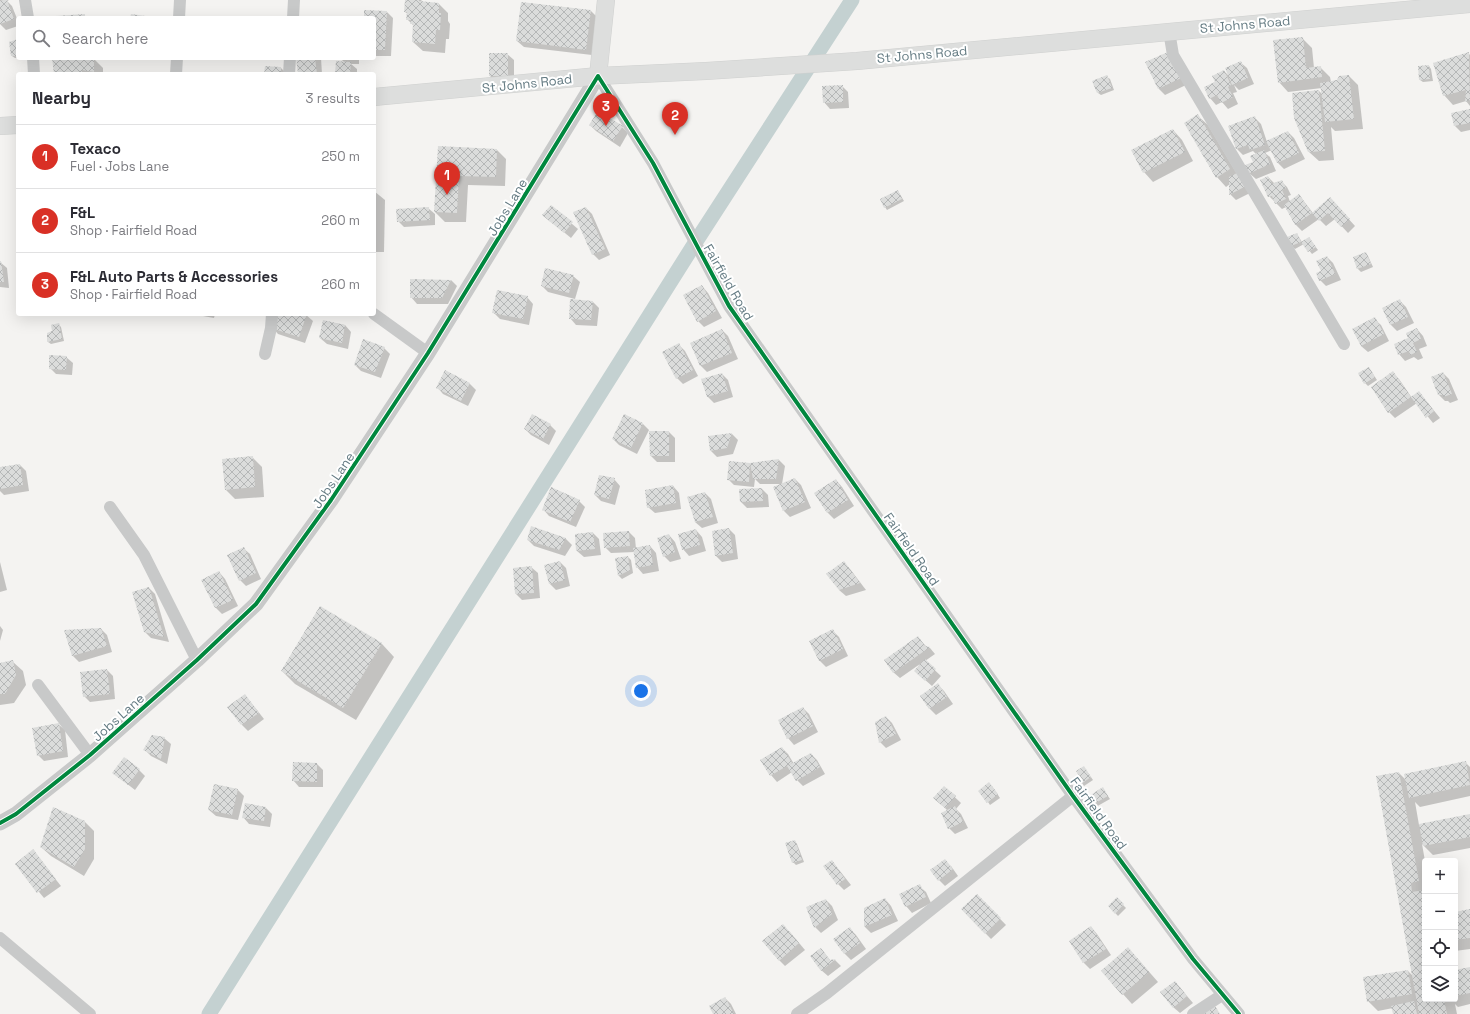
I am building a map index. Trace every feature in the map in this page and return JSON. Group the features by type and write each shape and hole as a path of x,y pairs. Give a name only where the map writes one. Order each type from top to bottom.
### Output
{"main road":[{"path":"598,76 606,0"},
{"name":"St Johns Road","path":"376,97 598,76 706,71 776,65 857,61 1470,4"},
{"path":"0,126 16,125"}],"street":[{"path":"25,0 28,16"},
{"path":"179,16 180,0"},
{"path":"293,16 294,0"},
{"path":"1169,31 1172,55 1344,344"},
{"path":"33,60 34,72"},
{"path":"176,72 177,60"},
{"path":"289,72 290,60"},
{"name":"Jobs Lane","path":"0,823 16,814 90,755 197,660 256,604 331,500 428,354 598,76"},
{"name":"Fairfield Road","path":"598,76 653,163 729,306 1073,796 1193,959 1222,996 1239,1014"},
{"path":"376,315 428,354"},
{"path":"265,354 271,328 272,316"},
{"path":"110,507 144,555 197,660"},
{"path":"38,685 90,755"},
{"path":"797,1014 827,993 1073,796"},
{"path":"0,938 90,1014"},
{"path":"1193,1014 1222,996"}],"building":[{"path":"7,0 14,19 0,24 0,1"},
{"path":"405,0 419,0 439,3 439,13 441,13 440,30 436,30 435,44 412,42 413,24 410,24 411,20 406,20 407,12 404,12"},
{"path":"521,2 591,10 586,50 516,41"},
{"path":"364,10 387,11 385,50 376,50 376,16 364,16"},
{"path":"85,14 85,16 56,16"},
{"path":"131,14 145,16 130,16"},
{"path":"1303,37 1306,68 1321,66 1322,77 1278,83 1273,40"},
{"path":"16,40 16,56 11,56 9,42"},
{"path":"1168,52 1181,78 1158,89 1145,62"},
{"path":"1469,52 1470,100 1465,102 1466,90 1443,96 1433,63"},
{"path":"489,53 508,53 508,76 489,76"},
{"path":"52,60 94,60 94,72 82,70 82,72 54,72"},
{"path":"296,60 315,60 317,72 298,72"},
{"path":"336,61 351,62 350,72 335,72"},
{"path":"1241,61 1248,78 1232,85 1225,68"},
{"path":"1429,65 1430,79 1419,80 1418,66"},
{"path":"265,66 281,67 281,72 264,72"},
{"path":"1224,70 1231,85 1228,87 1233,97 1221,103 1217,95 1209,99 1204,87 1215,82 1212,76"},
{"path":"1107,75 1112,88 1097,93 1092,81"},
{"path":"1349,75 1354,119 1325,122 1320,83 1337,80 1339,76"},
{"path":"843,85 843,102 823,103 822,86"},
{"path":"1319,90 1325,151 1308,152 1294,118 1292,93"},
{"path":"1470,109 1470,123 1454,126 1451,113"},
{"path":"598,111 623,126 613,141 589,125"},
{"path":"1198,114 1230,169 1216,178 1184,123"},
{"path":"1255,116 1265,145 1250,150 1248,145 1236,149 1228,126"},
{"path":"1173,129 1185,152 1143,173 1131,150"},
{"path":"1288,131 1299,153 1277,163 1266,141"},
{"path":"438,146 497,149 496,177 459,176 457,213 434,212"},
{"path":"1264,150 1270,164 1248,174 1245,165 1253,162 1250,156"},
{"path":"1239,172 1246,186 1229,195 1229,177"},
{"path":"1268,176 1272,184 1282,180 1286,188 1282,190 1286,199 1275,204 1272,196 1268,197 1260,180"},
{"path":"898,190 902,199 884,208 880,199"},
{"path":"1299,194 1312,213 1295,225 1284,205"},
{"path":"1330,197 1350,219 1341,227 1328,213 1319,221 1312,213"},
{"path":"551,205 573,222 564,233 542,215"},
{"path":"429,207 430,220 397,222 396,209"},
{"path":"586,207 605,249 592,255 573,212"},
{"path":"1297,233 1301,242 1291,246 1287,237"},
{"path":"1309,237 1316,247 1308,252 1301,242"},
{"path":"1366,252 1371,264 1357,269 1353,257"},
{"path":"1327,256 1335,274 1319,281 1316,273 1321,271 1316,261"},
{"path":"1,261 4,282 0,282"},
{"path":"545,268 574,275 569,293 541,286"},
{"path":"410,279 451,280 442,298 410,298"},
{"path":"702,285 716,311 697,322 683,295"},
{"path":"497,290 528,296 523,319 492,313"},
{"path":"570,299 593,301 591,320 569,319"},
{"path":"1400,299 1408,317 1390,325 1382,308"},
{"path":"275,316 306,316 299,337 271,328"},
{"path":"1375,317 1384,334 1361,346 1352,329"},
{"path":"323,320 345,325 342,343 319,338"},
{"path":"59,323 62,339 47,342 47,333 52,331 51,325"},
{"path":"1417,328 1421,339 1413,343 1417,352 1410,355 1409,351 1398,355 1394,344 1408,338 1406,333"},
{"path":"722,329 732,353 700,366 690,343"},
{"path":"363,339 385,347 375,372 354,365"},
{"path":"679,343 693,370 676,379 662,352"},
{"path":"49,355 67,356 66,370 49,369"},
{"path":"1369,367 1375,377 1364,384 1358,373"},
{"path":"445,370 470,383 461,401 436,388"},
{"path":"1393,371 1411,397 1388,413 1371,387"},
{"path":"1443,372 1452,394 1443,397 1443,395 1438,395 1431,377"},
{"path":"722,373 728,391 707,397 701,379"},
{"path":"1419,391 1434,411 1426,418 1411,397"},
{"path":"532,414 551,424 543,439 524,429"},
{"path":"624,414 643,423 631,448 612,439"},
{"path":"649,431 669,431 669,456 650,456"},
{"path":"732,433 727,448 710,451 708,436"},
{"path":"253,456 255,487 225,490 222,459"},
{"path":"779,459 776,479 753,479 750,463"},
{"path":"729,461 750,463 749,482 727,480"},
{"path":"20,464 23,485 0,489 0,467"},
{"path":"599,475 615,478 609,499 594,495"},
{"path":"795,478 805,502 783,511 773,487"},
{"path":"836,479 848,500 827,513 814,493"},
{"path":"673,485 676,503 647,508 645,490"},
{"path":"551,487 580,500 570,522 542,510"},
{"path":"762,488 763,501 740,502 739,489"},
{"path":"705,492 713,517 695,522 687,497"},
{"path":"531,526 566,538 559,550 527,540"},
{"path":"729,528 733,553 715,556 712,531"},
{"path":"696,529 700,545 682,550 678,534"},
{"path":"629,531 630,546 604,548 603,533"},
{"path":"593,532 595,549 576,551 575,534"},
{"path":"669,534 675,552 663,557 657,538"},
{"path":"650,545 653,565 636,568 633,548"},
{"path":"244,547 256,573 239,581 227,555"},
{"path":"628,556 630,570 618,576 615,558"},
{"path":"560,561 565,580 549,584 544,565"},
{"path":"844,561 860,583 839,590 826,574"},
{"path":"532,566 534,593 515,594 513,568"},
{"path":"219,571 233,600 215,608 201,580"},
{"path":"149,587 164,637 144,632 132,592"},
{"path":"320,606 382,643 343,708 281,671"},
{"path":"101,628 107,646 72,656 64,630"},
{"path":"833,629 843,649 819,661 809,641"},
{"path":"918,636 925,646 930,647 893,673 884,660"},
{"path":"925,659 936,669 925,681 914,671"},
{"path":"13,660 16,675 5,694 0,694 0,663"},
{"path":"107,669 110,694 83,697 80,672"},
{"path":"938,683 947,697 929,709 920,696"},
{"path":"245,694 259,713 241,725 227,707"},
{"path":"803,707 813,726 787,739 778,720"},
{"path":"886,716 896,734 879,743 875,722"},
{"path":"59,723 63,751 37,756 32,728"},
{"path":"152,735 165,737 161,759 143,750"},
{"path":"782,747 792,763 770,776 760,760"},
{"path":"811,753 820,767 796,781 787,766"},
{"path":"124,757 140,769 128,785 112,773"},
{"path":"1466,761 1470,785 1409,798 1404,774"},
{"path":"293,762 317,763 317,782 292,781"},
{"path":"1084,766 1091,777 1081,784 1077,779 1080,777 1076,771"},
{"path":"1399,772 1419,881 1411,883 1412,892 1422,890 1422,1002 1445,1002 1447,1014 1419,1014 1376,776"},
{"path":"989,782 998,794 987,803 978,791"},
{"path":"214,784 238,789 232,815 208,810"},
{"path":"944,786 956,796 945,808 933,798"},
{"path":"1103,787 1108,796 1090,806 1086,798"},
{"path":"245,803 266,807 264,821 242,818"},
{"path":"955,806 963,822 948,829 941,813"},
{"path":"53,807 85,821 85,849 74,867 40,847"},
{"path":"1470,814 1470,837 1423,846 1419,824"},
{"path":"795,840 802,860 792,863 785,843"},
{"path":"33,849 56,879 37,893 15,864"},
{"path":"945,859 953,869 938,881 930,870"},
{"path":"832,860 845,879 837,885 823,866"},
{"path":"920,884 926,897 905,907 899,894"},
{"path":"977,894 1001,918 985,934 961,909"},
{"path":"1117,897 1124,904 1115,914 1108,906"},
{"path":"885,898 892,915 864,927 864,908"},
{"path":"826,899 832,914 814,928 806,907"},
{"path":"1470,909 1470,938 1458,940 1458,911"},
{"path":"783,924 799,943 779,961 762,941"},
{"path":"1091,926 1106,949 1083,963 1069,941"},
{"path":"850,927 860,943 844,954 833,939"},
{"path":"1128,947 1149,972 1122,995 1101,971"},
{"path":"821,948 830,960 836,959 821,971 810,956"},
{"path":"1470,967 1470,993 1458,995 1458,969"},
{"path":"1408,970 1412,994 1367,1002 1363,977"},
{"path":"1175,981 1187,996 1173,1008 1160,992"},
{"path":"725,997 734,1014 713,1014 709,1006"},
{"path":"1414,1001 1417,1014 1393,1014 1391,1006"},
{"path":"1215,1006 1220,1014 1201,1014"}],"waterway":[{"path":"209,1014 695,243 852,0"}],"cycle path":[{"path":"0,823 16,814 90,755 197,660 256,604 331,500 428,353 598,76 653,163 729,306 1073,796 1193,959 1239,1014"}],"place":[{"name":"F&L Auto Parts & Accessories","path":"606,126"},
{"name":"F&L","path":"675,135"},
{"name":"Texaco","path":"447,195"}]}
